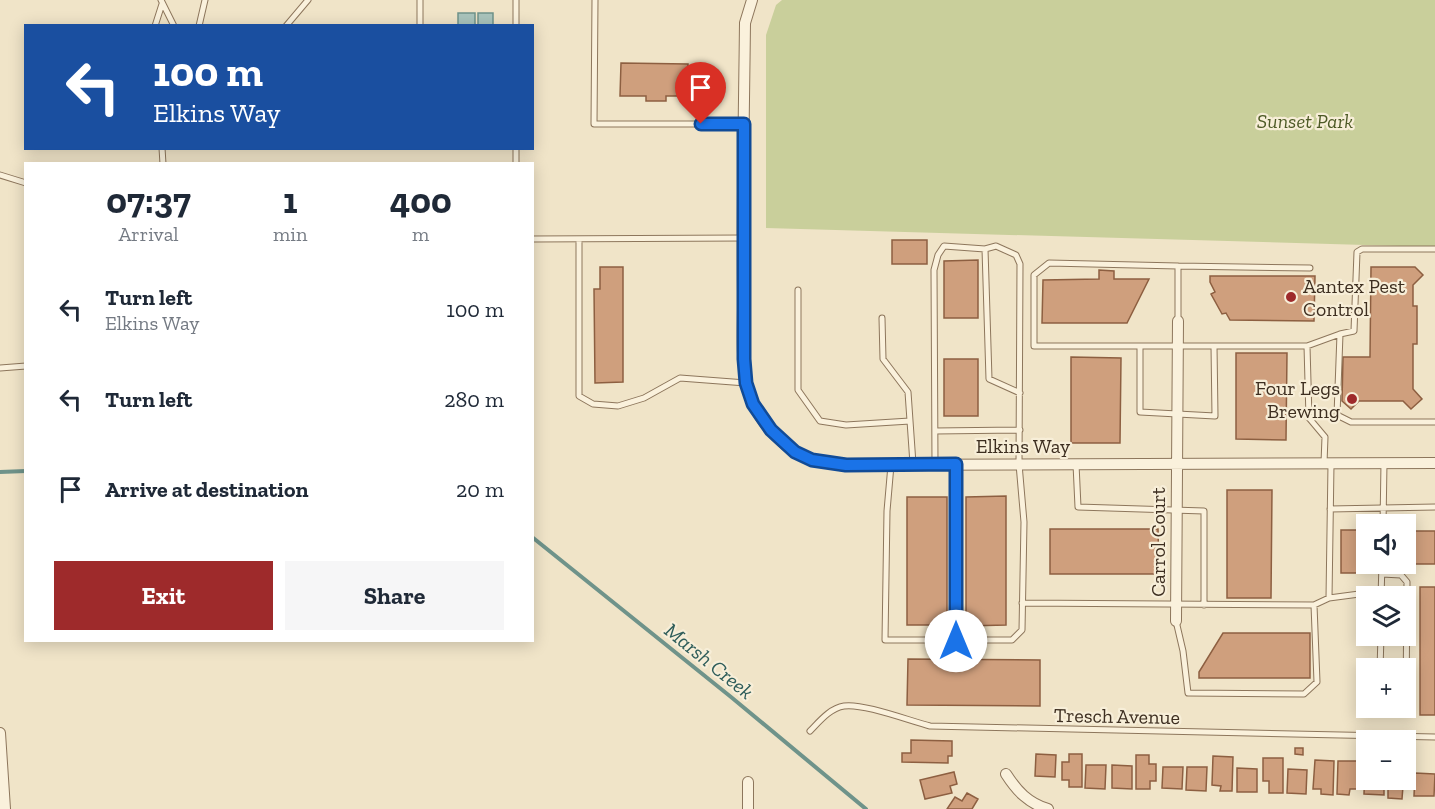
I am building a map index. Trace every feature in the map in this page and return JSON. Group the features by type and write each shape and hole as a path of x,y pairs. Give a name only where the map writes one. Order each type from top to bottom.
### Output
{"street":[{"name":"Elkins Way","path":"752,0 745,23 743,238 746,383 753,404 771,430 795,452 812,460 834,463 891,465 1435,463"},
{"name":"Carrol Court","path":"1176,621 1178,321"},
{"path":"0,733 1,776 5,809"},
{"path":"1006,774 1025,798 1036,806 1048,809"},
{"path":"748,782 748,809"}],"lane":[{"path":"199,24 205,0"},
{"path":"288,24 308,0"},
{"path":"420,0 420,24"},
{"path":"516,0 516,24"},
{"path":"595,0 594,124 744,124"},
{"path":"156,24 162,2"},
{"path":"162,2 173,24"},
{"path":"0,175 24,182"},
{"path":"534,239 743,238"},
{"path":"579,239 579,396 593,404 618,406 644,398 680,378 746,383"},
{"path":"891,465 887,511 885,640 1012,640 1022,630 1024,522 1019,464 1020,264 1016,255 996,246 985,249 944,246 938,255 934,270 935,464"},
{"path":"1310,268 1049,263 1034,275 1034,346 1307,346 1340,334 1354,332 1357,252 1374,248 1435,249"},
{"path":"985,249 988,379 1020,393"},
{"path":"1178,266 1178,321"},
{"path":"798,290 798,390 820,421 846,425 910,421"},
{"path":"882,318 883,359 908,392 913,464"},
{"path":"1340,334 1337,415 1351,422 1435,422"},
{"path":"1140,346 1140,412 1215,416 1214,346"},
{"path":"1307,346 1309,418 1325,437 1328,464 1329,598"},
{"path":"0,368 24,366"},
{"path":"935,431 1020,430"},
{"path":"956,464 956,641"},
{"path":"1076,464 1078,507 1204,511 1204,604"},
{"path":"1383,514 1384,464"},
{"path":"1330,509 1435,507"},
{"path":"1382,586 1382,574 1401,575 1407,582 1406,658"},
{"path":"1022,603 1314,605 1329,598 1356,596"},
{"path":"1176,621 1183,651 1188,693 1304,694 1317,682 1314,605"},
{"name":"Tresch Avenue","path":"810,731 828,713 843,706 862,707 930,726 1435,737"}],"green space":[{"name":"Sunset Park","path":"782,0 1435,0 1435,247 766,228 766,35 776,5"}],"water":[{"path":"458,13 475,13 475,24 458,24"},
{"path":"478,13 493,13 493,24 478,24"}],"building":[{"path":"621,63 688,64 687,96 666,96 666,101 646,101 646,96 620,96"},
{"path":"892,240 927,240 927,264 892,264"},
{"path":"978,260 978,318 944,318 944,261"},
{"path":"600,267 623,267 623,382 595,383 594,289 600,289"},
{"path":"1371,267 1415,267 1423,275 1413,285 1413,306 1417,306 1417,344 1413,344 1413,389 1422,399 1411,409 1403,401 1359,401 1351,409 1342,401 1343,357 1370,357"},
{"path":"1099,270 1114,271 1114,279 1149,279 1127,323 1042,323 1043,280 1099,279"},
{"path":"1210,276 1315,276 1314,321 1230,320 1226,313 1222,314 1211,294 1215,292"},
{"path":"1236,353 1287,353 1286,440 1236,439"},
{"path":"1071,357 1121,358 1120,443 1071,443"},
{"path":"944,359 978,359 978,416 944,416"},
{"path":"1227,490 1272,490 1271,598 1227,598"},
{"path":"1006,496 1006,625 966,626 966,497"},
{"path":"907,497 947,497 947,625 907,625"},
{"path":"1050,529 1158,529 1159,574 1050,574"},
{"path":"1341,530 1356,530 1356,573 1341,573"},
{"path":"1416,531 1435,531 1435,564 1416,564"},
{"path":"1420,587 1435,587 1435,715 1420,715"},
{"path":"1223,633 1310,633 1310,678 1199,678 1199,672"},
{"path":"908,659 1040,660 1040,706 907,705"},
{"path":"911,740 952,741 952,756 948,756 948,763 902,762 902,753 911,753"},
{"path":"1295,748 1303,748 1303,755 1295,754"},
{"path":"1036,754 1056,755 1055,777 1035,776"},
{"path":"1069,754 1082,754 1082,787 1069,787 1069,780 1062,780 1062,762 1069,762"},
{"path":"1136,755 1149,755 1149,764 1156,764 1156,781 1150,781 1150,789 1136,789"},
{"path":"1213,756 1233,757 1232,791 1220,791 1221,786 1212,785"},
{"path":"1263,758 1283,758 1283,793 1269,793 1269,781 1263,781"},
{"path":"1315,760 1334,761 1333,795 1321,794 1321,789 1313,789"},
{"path":"1338,761 1356,761 1356,789 1350,789 1349,795 1337,794"},
{"path":"1086,765 1106,765 1105,789 1085,788"},
{"path":"1112,765 1132,766 1132,789 1112,788"},
{"path":"1163,767 1183,767 1182,789 1162,788"},
{"path":"1187,767 1207,767 1206,791 1186,790"},
{"path":"1237,768 1257,769 1257,792 1237,792"},
{"path":"1288,769 1307,770 1306,794 1287,793"},
{"path":"954,772 957,784 950,786 952,793 925,799 920,780"},
{"path":"1416,773 1435,774 1434,796 1414,796"},
{"path":"1364,790 1384,790 1384,795 1364,794"},
{"path":"1388,790 1403,790 1402,799 1388,798"},
{"path":"967,793 978,799 972,809 947,809 955,797 962,801"}],"waterway":[{"name":"Marsh Creek","path":"0,472 24,471"},
{"name":"Marsh Creek","path":"534,539 866,809"}],"place":[{"name":"Aantex Pest Control","path":"1291,297"},
{"name":"Four Legs Brewing","path":"1352,399"}],"route":[{"path":"701,124 744,124 743,238 746,383 753,404 771,430 795,452 812,460 846,465 956,464 956,641"}]}
